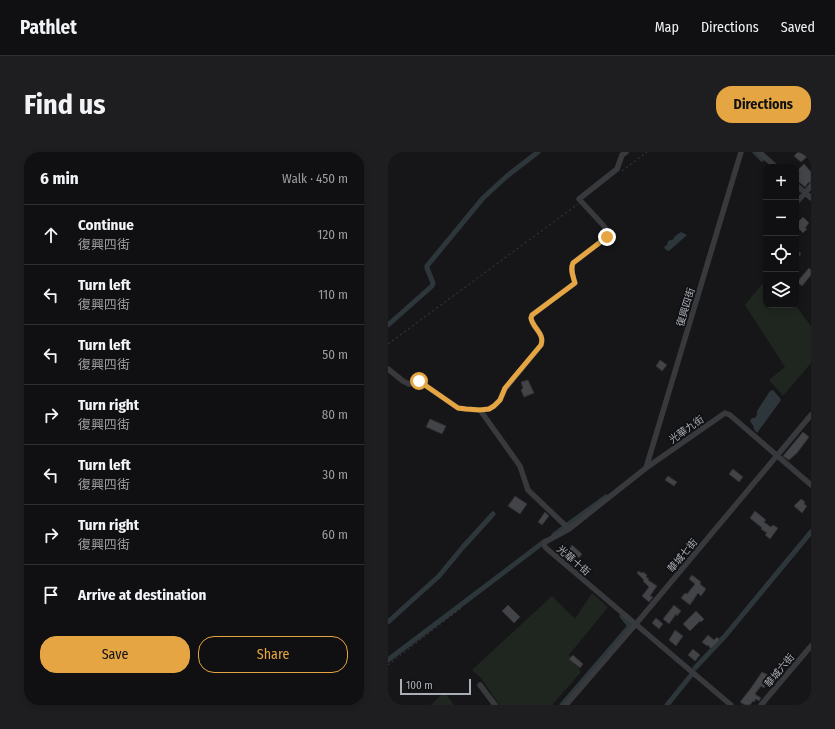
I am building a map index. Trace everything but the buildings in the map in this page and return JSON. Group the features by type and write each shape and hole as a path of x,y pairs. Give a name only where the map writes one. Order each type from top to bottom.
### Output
{"street":[{"path":"388,369 403,381 410,384 419,381 458,408 480,410 489,409 494,406 500,400 505,388 541,345 543,340 542,336 532,323 532,315 575,283 571,270 573,263 607,237 608,232 603,225 579,199 617,169 622,155 626,152"},
{"name":"復興四街","path":"646,468 741,152"},
{"path":"759,152 773,164"},
{"path":"798,200 811,186"},
{"path":"799,188 811,198"},
{"name":"光華十街","path":"480,410 520,466 528,490 569,529 545,542 544,545 546,548 731,705"},
{"name":"光華九街","path":"569,529 646,468 725,413 730,415 811,485"},
{"name":"華城七街","path":"566,705 778,456 811,415"},
{"name":"華城六街","path":"761,705 811,646"},
{"path":"480,685 495,705"}],"path":[{"path":"623,170 647,152"},
{"path":"388,344 581,202"},
{"path":"388,665 461,608"}],"shaded area":[{"path":"681,232 687,235 669,251 666,250 664,247 667,245 668,241 674,239 674,237"},
{"path":"763,283 763,308 797,308 811,326 811,363 783,396 769,380 785,367 745,305"},
{"path":"773,390 781,400 757,433 750,421 752,418 755,418 757,411 770,391"},
{"path":"592,593 608,607 569,655 581,672 552,705 499,705 481,678 472,670 552,596 575,619"},
{"path":"444,692 454,705 431,705"}],"waterway":[{"path":"388,325 432,286 433,283 427,266 483,198 507,176 538,152"},
{"path":"755,152 762,159"},
{"path":"566,526 606,497"},
{"path":"388,622 439,576 493,514"},
{"path":"554,535 562,529"},
{"path":"695,668 725,636 811,532"},
{"path":"388,660 545,541"},
{"path":"562,705 630,626 622,616"},
{"path":"667,705 692,674"}],"route":[{"path":"419,381 458,408 480,410 489,409 494,406 500,400 505,388 541,345 543,340 542,336 532,323 532,315 575,283 571,270 573,263 607,237"}]}
